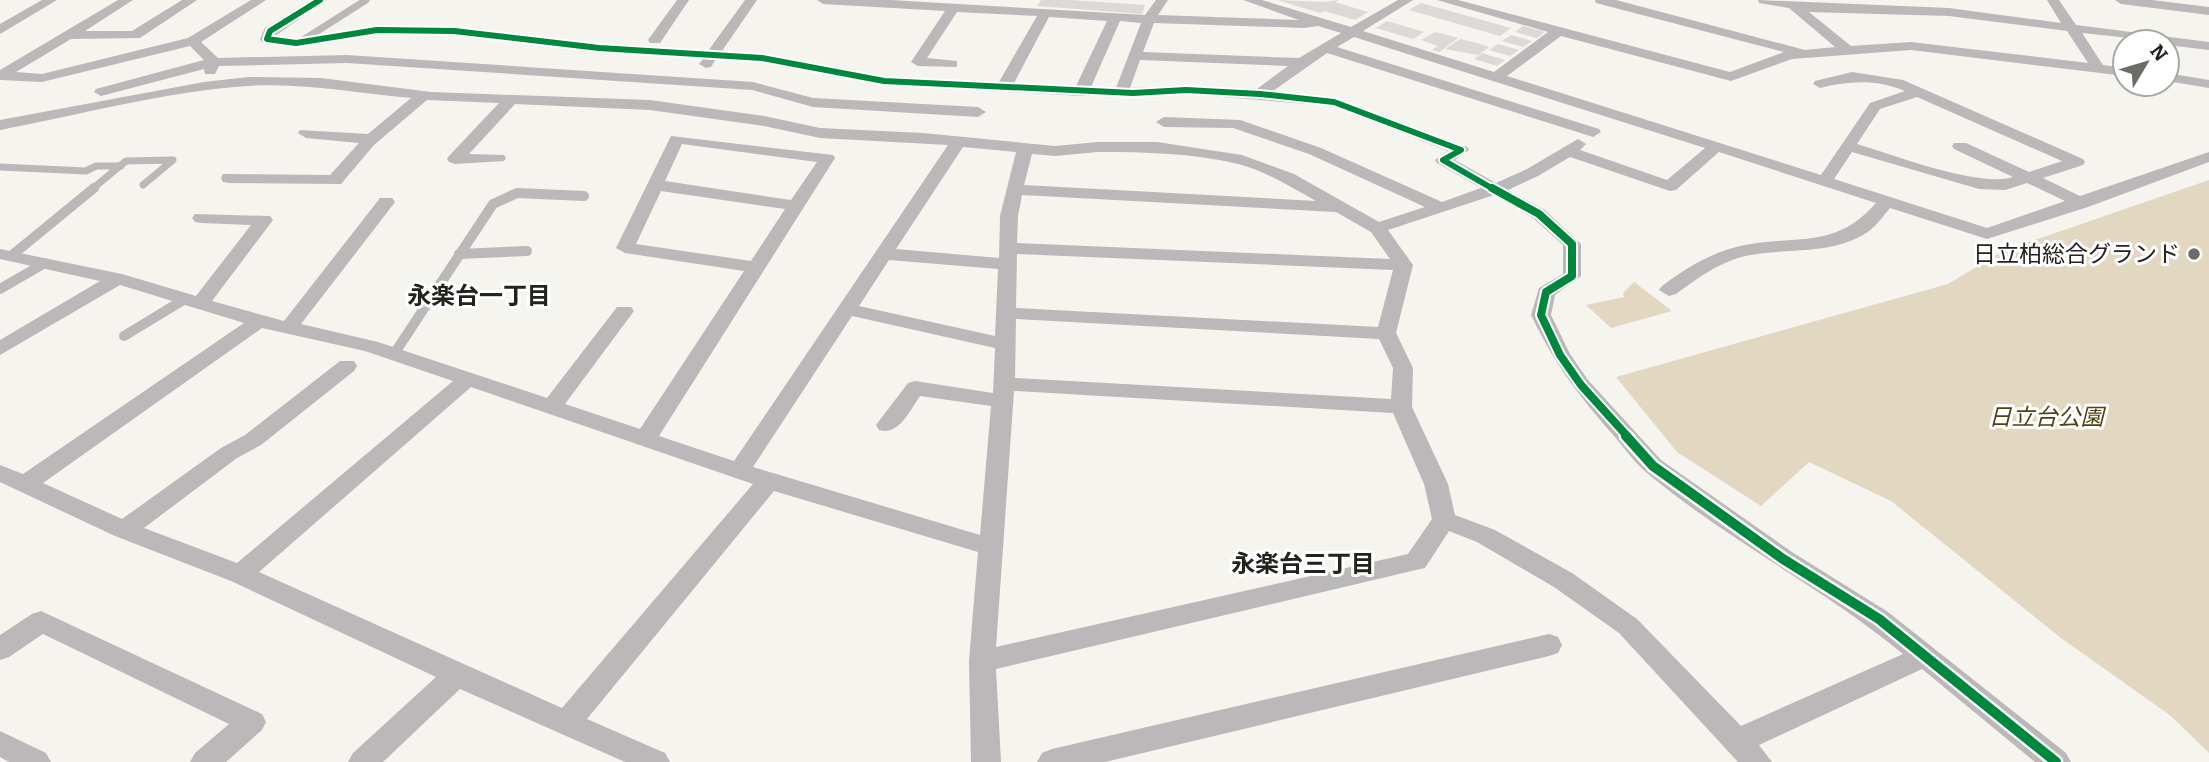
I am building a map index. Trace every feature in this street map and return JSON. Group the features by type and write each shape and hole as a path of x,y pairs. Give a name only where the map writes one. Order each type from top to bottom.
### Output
{"street":[{"path":"0,30 51,0"},
{"path":"127,0 0,76 42,78 193,41 260,0"},
{"path":"68,35 135,35 191,0"},
{"path":"320,0 270,31 267,39 300,43 377,30 445,30 539,43 717,50"},
{"path":"683,0 655,40 838,71 862,79 1001,89 1260,94 1334,102 1461,149 1443,160 1539,214 1572,244 1573,276 1546,292 1541,315 1560,355 1574,375 1653,466 1783,559 1879,619 2056,762"},
{"path":"690,82 717,50 751,0"},
{"path":"823,0 918,3 953,8 1149,19 1304,24 1322,21"},
{"path":"1121,93 1149,19 1162,0"},
{"path":"1249,0 1498,76 1987,234 2209,157"},
{"path":"1260,94 1302,62 1407,0"},
{"path":"1443,0 1731,77 1790,55 1911,46 2111,70"},
{"path":"1601,0 1804,53"},
{"path":"1763,0 1950,12 2209,46"},
{"path":"2053,0 2098,68"},
{"path":"2121,0 2209,11"},
{"path":"1791,3 1849,52"},
{"path":"952,64 918,62 953,8"},
{"path":"740,469 957,141 978,112 1001,89 1045,13"},
{"path":"1081,92 1115,17"},
{"path":"1498,76 1558,31"},
{"path":"193,41 214,62"},
{"path":"1325,48 1592,132"},
{"path":"1135,56 1302,62"},
{"path":"101,92 214,62 380,60 753,86 813,102 978,112"},
{"path":"204,86 214,62"},
{"path":"1820,84 1852,76 1898,83 2077,162 2005,185 1979,184 1847,146"},
{"path":"2181,80 2209,84"},
{"path":"0,125 204,86 248,81 321,82 423,96 650,105 752,118 820,133 1055,150 1157,147 1242,160 1288,178 1377,228 1404,265"},
{"path":"1157,147 1174,91"},
{"path":"1824,182 1875,106 1918,92"},
{"path":"229,178 335,180 372,139 423,96"},
{"path":"498,158 455,159 510,100"},
{"path":"1377,228 1495,188 1541,169 1568,152 1616,114"},
{"path":"1164,122 1235,124 1315,151 1439,207"},
{"path":"306,133 372,139"},
{"path":"646,438 758,268 827,159 677,139 625,248 758,268"},
{"path":"1568,152 1670,186 1716,146"},
{"path":"1960,146 2082,203"},
{"path":"986,762 982,661 1003,392 1009,216 1025,147"},
{"path":"656,185 798,206"},
{"path":"1015,190 1341,208"},
{"path":"289,327 386,202"},
{"path":"1669,290 1693,271 1717,259 1744,251 1814,242 1854,233 1867,224 1886,202"},
{"path":"192,302 264,220 201,218"},
{"path":"884,254 1404,265"},
{"path":"5,255 117,279 259,321 394,354 769,481 991,547"},
{"path":"982,661 1416,561 1444,520 1436,484 1401,407 1403,369 1386,333 1404,265"},
{"path":"0,349 117,279"},
{"path":"845,309 1004,344"},
{"path":"552,406 624,311"},
{"path":"1005,313 1386,333"},
{"path":"26,484 259,321"},
{"path":"124,530 229,453 253,440 347,366"},
{"path":"240,574 469,378"},
{"path":"887,425 915,388 1401,407"},
{"path":"0,473 124,530 240,574 457,675 655,762"},
{"path":"567,723 769,481"},
{"path":"1444,520 1486,536 1563,580 1628,626 1757,762"},
{"path":"0,649 41,621 252,722 205,762"},
{"path":"1052,762 1549,645"},
{"path":"1736,742 1924,656"},
{"path":"363,762 457,675"},
{"path":"0,743 36,762"}],"lane":[{"path":"300,43 366,0"},
{"path":"5,255 126,162 173,160 143,186"},
{"path":"0,167 86,171 96,166 121,166"},
{"path":"394,354 493,204 517,193 584,196"},
{"path":"459,254 527,251"},
{"path":"0,289 45,263"},
{"path":"124,336 192,302"}],"green space":[{"name":"日立台公園","path":"2209,180 2209,753 2171,716 2061,638 1891,501 1809,462 1761,506 1677,452 1616,377 1948,284 2003,251"},
{"path":"1634,282 1672,311 1611,328 1586,305 1624,297 1623,293"}],"building":[{"path":"1041,0 1145,5 1142,14 1037,6"},
{"path":"1277,0 1339,0 1335,2 1368,12 1355,20"},
{"path":"1421,3 1511,28 1500,36 1409,10"},
{"path":"1387,21 1424,32 1413,39 1376,28"},
{"path":"1523,26 1545,32 1537,38 1515,32"},
{"path":"1435,32 1458,38 1439,52 1432,50 1438,46 1421,40"},
{"path":"1511,35 1532,41 1523,47 1502,41"},
{"path":"1460,39 1489,47 1478,55 1445,49"},
{"path":"1498,44 1519,50 1510,56 1489,50"},
{"path":"1482,53 1505,60 1497,66 1474,59"}],"cycle path":[{"path":"320,0 270,31 267,39 296,43 377,30 454,31 599,48 762,58 884,81 1133,93 1186,90 1260,94 1334,102 1461,150 1443,160 1539,214 1572,244 1572,276 1546,292 1541,315 1560,355 1581,385 1653,466 1783,559 1879,619 2056,762"}],"place":[{"name":"日立柏総合グランド","path":"2194,254"}],"district":[{"name":"永楽台一丁目","path":"479,296"},
{"name":"永楽台三丁目","path":"1303,564"}]}
